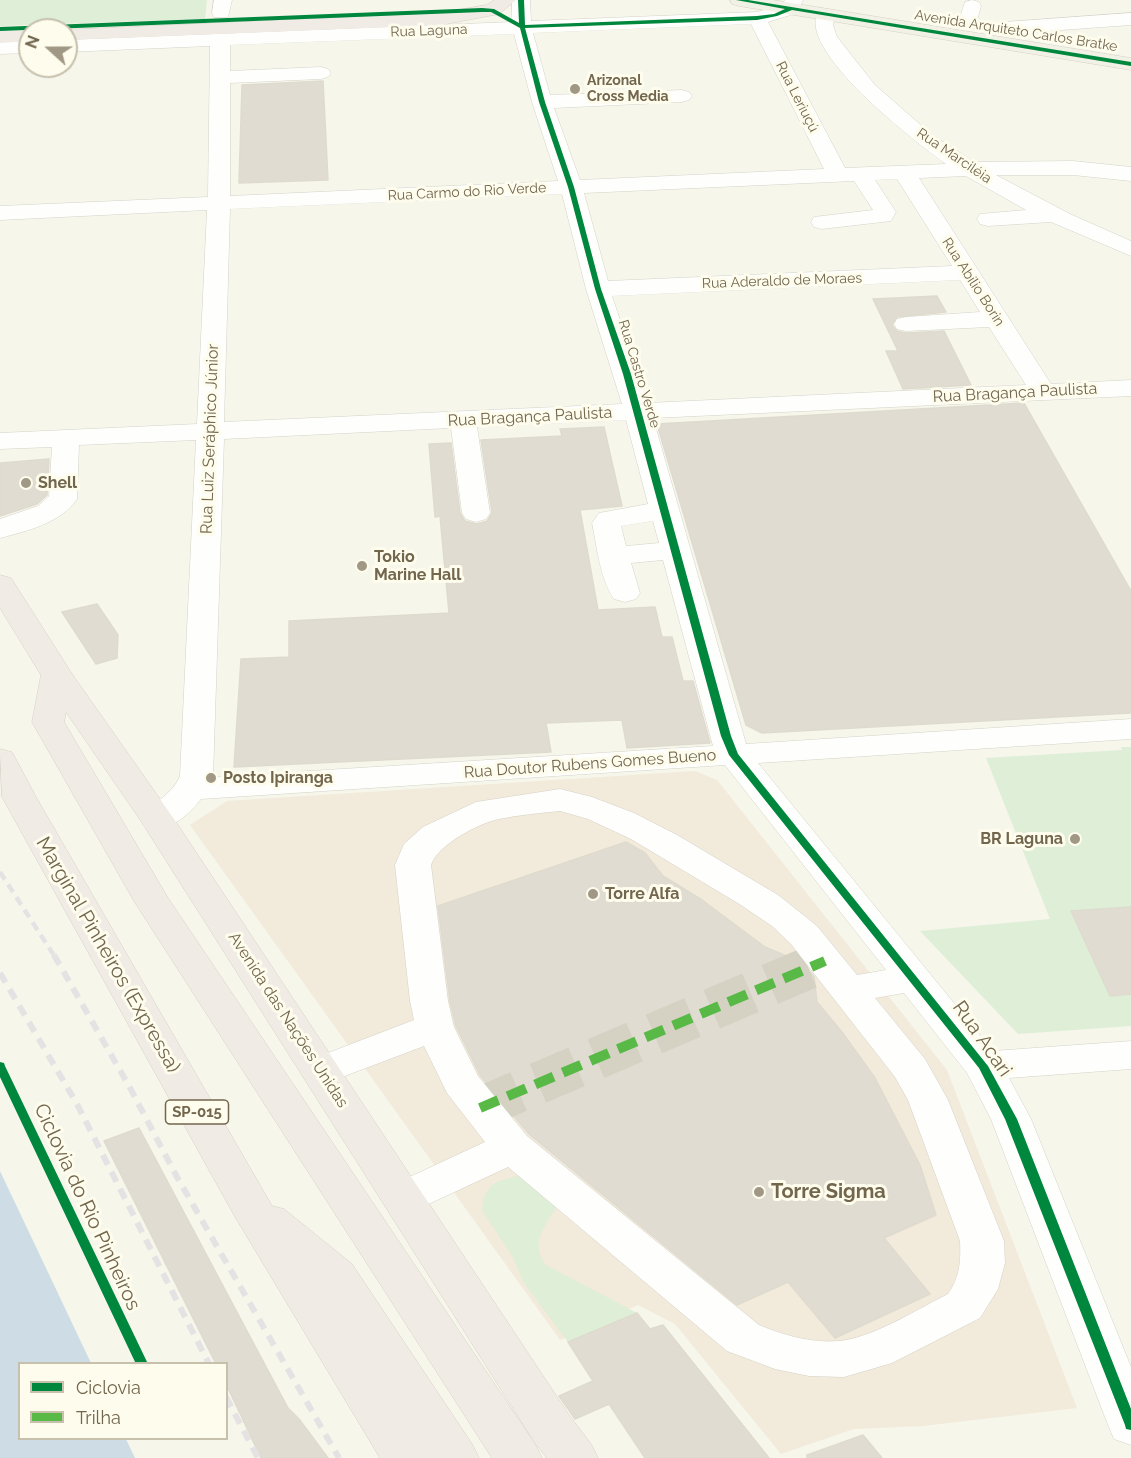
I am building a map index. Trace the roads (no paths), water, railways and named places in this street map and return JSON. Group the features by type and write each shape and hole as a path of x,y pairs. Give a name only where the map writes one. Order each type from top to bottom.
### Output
{"highway":[{"path":"78,34 458,18 492,10 507,0"},
{"path":"0,36 18,35"},
{"name":"Avenida das Nações Unidas","path":"0,584 57,675 157,819 552,1429 574,1458"},
{"path":"57,675 48,722 152,901 518,1458"},
{"name":"Marginal Pinheiros (Expressa)","path":"0,759 19,797 249,1204 405,1458"},
{"path":"249,1204 336,1276 455,1458"}],"main road":[{"name":"Avenida Arquiteto Carlos Bratke","path":"739,0 973,15 1005,28 1131,48"},
{"name":"Avenida Arquiteto Carlos Bratke","path":"825,7 1131,64"}],"street":[{"name":"Rua Castro Verde","path":"521,0 522,27 542,102 571,188 598,289 637,412 726,736 734,755"},
{"name":"Rua Laguna","path":"78,46 756,18 775,15 792,4"},
{"name":"Rua Marciléia","path":"825,7 822,28 868,89 914,130 970,169 1054,215 1131,249"},
{"name":"Rua Leriuçú","path":"756,18 838,176"},
{"path":"1005,28 1131,19"},
{"name":"Rua Luiz Seráphico Júnior","path":"193,789 197,776 219,204 220,40"},
{"path":"0,48 18,47"},
{"path":"220,77 321,73"},
{"path":"542,102 682,96"},
{"name":"Rua Carmo do Rio Verde","path":"0,213 970,169 1064,168 1131,174"},
{"name":"Rua Abílio Borin","path":"904,172 1043,392"},
{"path":"822,222 883,216 885,212 861,175"},
{"path":"988,219 1054,215"},
{"name":"Rua Aderaldo de Moraes","path":"598,289 966,273"},
{"path":"906,324 996,319"},
{"name":"Rua Bragança Paulista","path":"210,432 277,429 278,442 284,446 294,448 339,446 354,439 358,425 1131,388"},
{"path":"463,420 476,513"},
{"path":"0,441 210,432"},
{"path":"0,529 48,512 61,502 66,438"},
{"path":"625,593 606,523 609,519 665,510"},
{"path":"614,556 675,550"},
{"name":"Rua Doutor Rubens Gomes Bueno","path":"193,789 1131,729"},
{"name":"Rua Acari","path":"734,755 983,1066 1011,1119 1131,1425"},
{"path":"463,772 488,810"},
{"path":"157,819 187,797 193,789"},
{"path":"546,801 573,802 594,809 671,847 791,921 848,990 911,1069 928,1100 982,1241 983,1263 976,1289 964,1306 876,1350 844,1359 809,1358 775,1351 743,1338 512,1148 461,1083 435,1027 429,1001 413,865 417,852 435,835 488,810 546,801"},
{"path":"848,990 914,978"},
{"path":"321,1071 435,1027"},
{"path":"983,1066 1131,1055"},
{"path":"404,1198 512,1148"}],"tunnel":[{"path":"480,1108 825,961"}],"railway":[{"path":"0,872 55,957"},
{"path":"54,955 129,1086 177,1177 339,1458"},
{"path":"0,973 77,1104 208,1362"},
{"path":"228,1401 258,1458"}],"place":[{"name":"Arizonal Cross Media","path":"575,89"},
{"name":"Shell","path":"26,483"},
{"name":"Tokio Marine Hall","path":"362,566"},
{"name":"Posto Ipiranga","path":"211,778"},
{"name":"BR Laguna","path":"1075,839"},
{"name":"Torre Alfa","path":"593,894"},
{"name":"Torre Sigma","path":"759,1192"}]}
